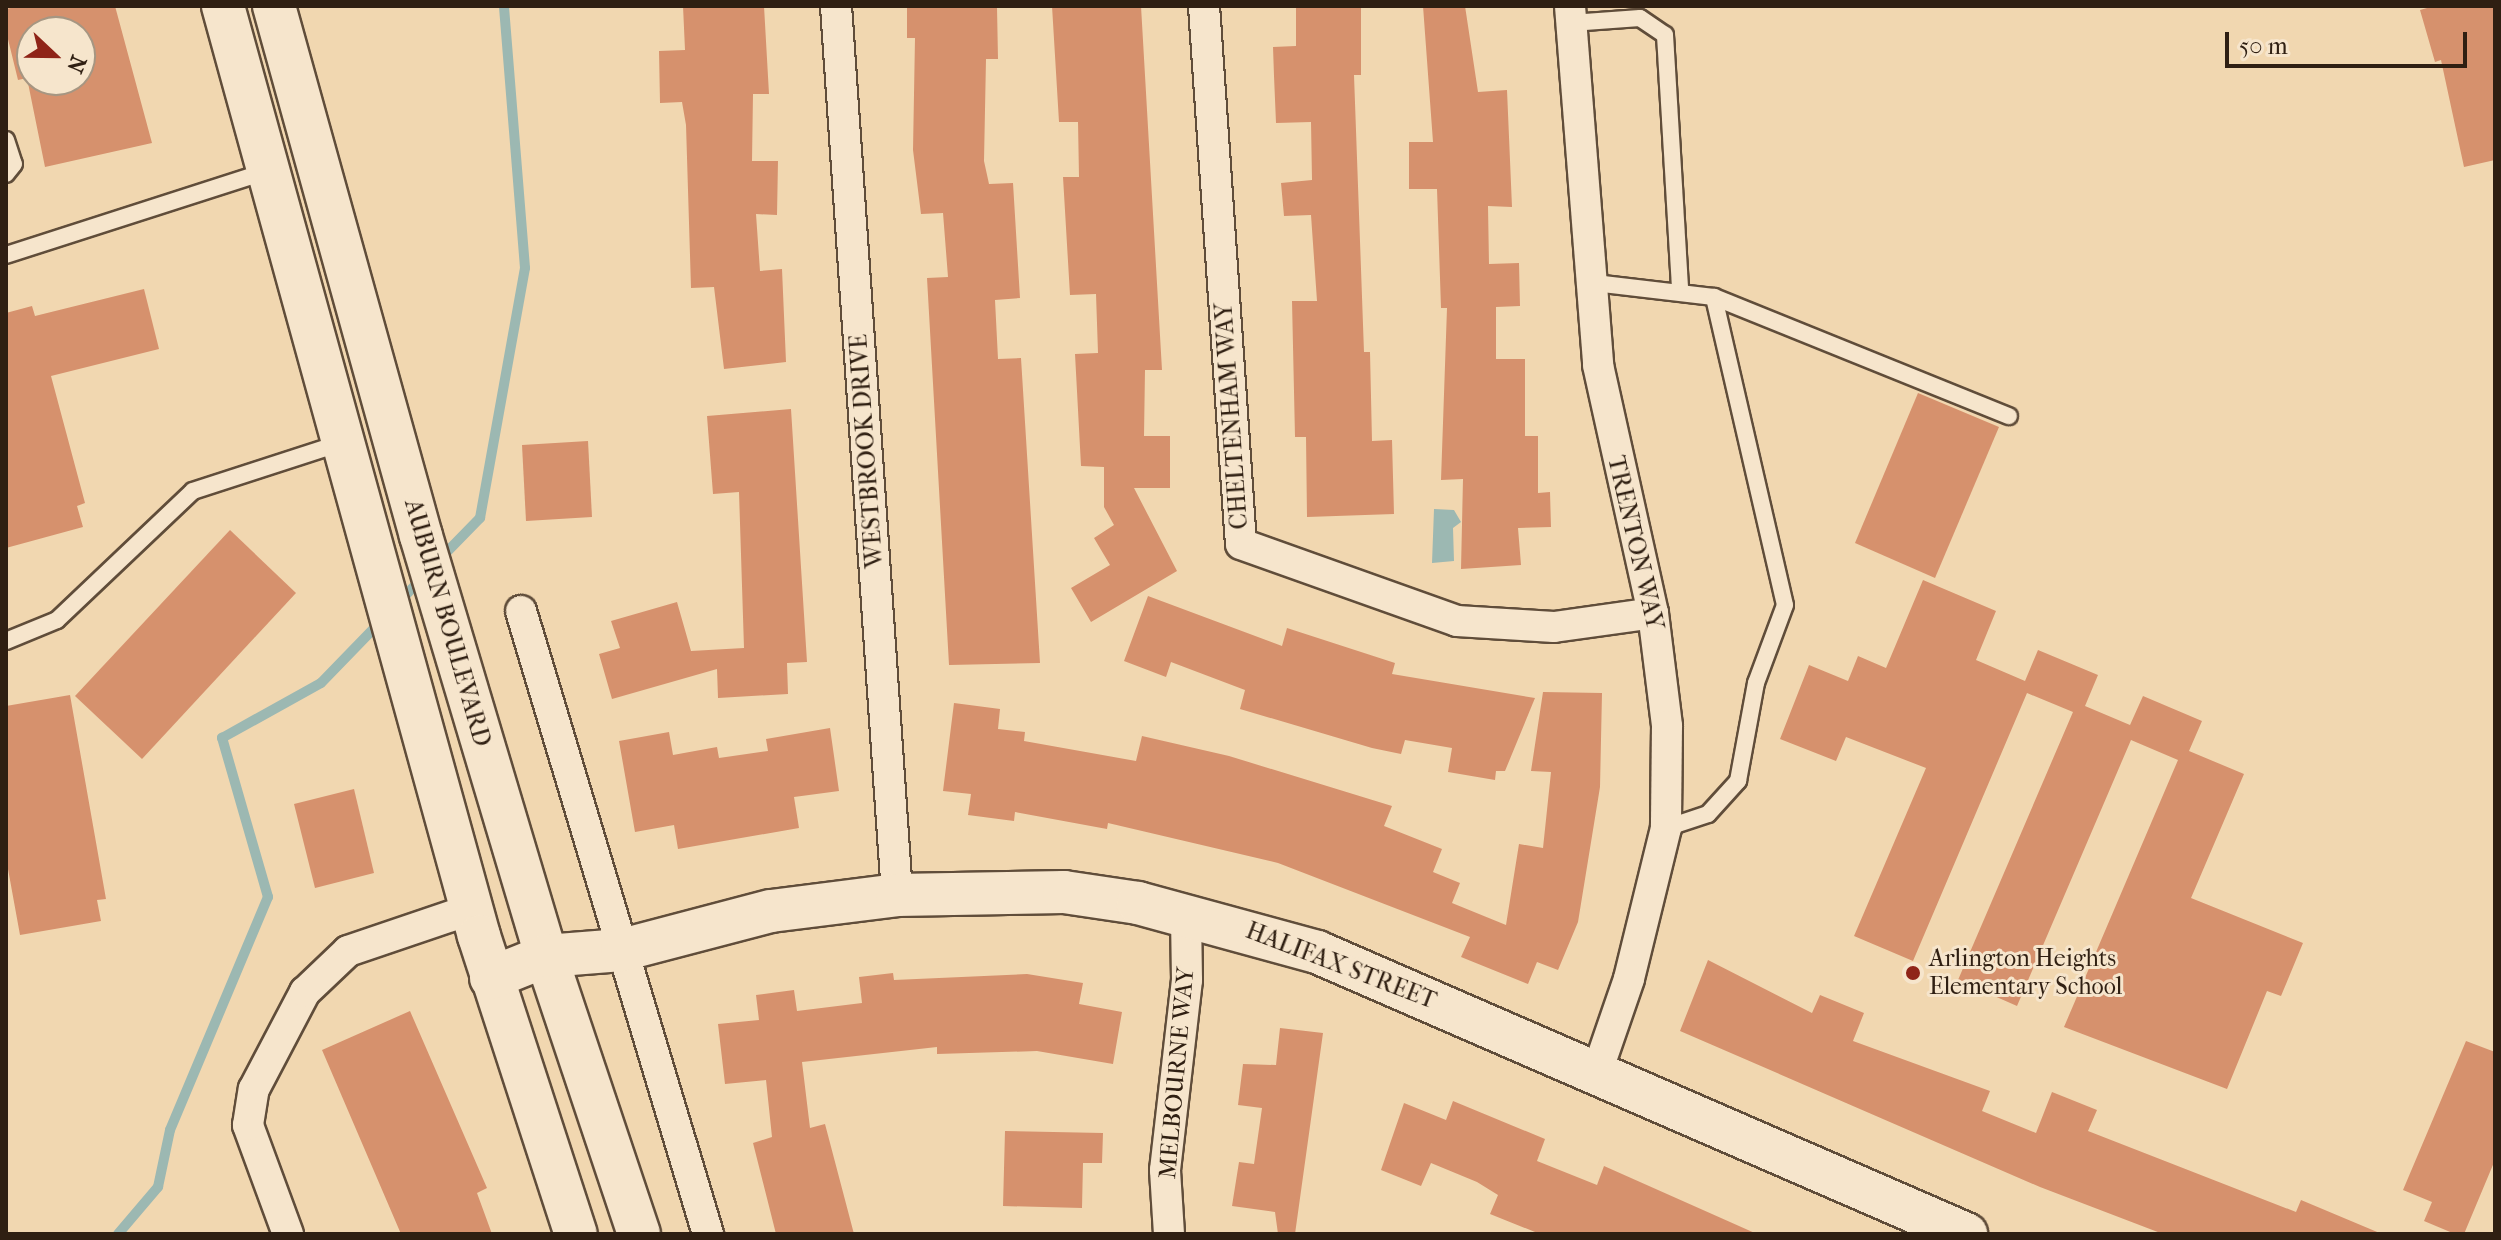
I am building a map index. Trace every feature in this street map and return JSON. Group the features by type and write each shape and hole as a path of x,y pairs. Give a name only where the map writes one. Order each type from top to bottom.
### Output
{"main road":[{"name":"AUBURN BOULEVARD","path":"223,6 491,978 576,1234"},
{"name":"AUBURN BOULEVARD","path":"274,6 437,591 546,956 639,1234"},
{"name":"HALIFAX STREET","path":"491,978 546,956 622,950 771,911 897,895 1064,892 1186,913 1317,952 1966,1234"}],"street":[{"name":"WESTBROOK DRIVE","path":"836,6 897,895"},
{"name":"CHELTENHAM WAY","path":"1204,6 1241,544 1457,621 1554,627 1653,613"},
{"name":"TRENTON WAY","path":"1570,15 1609,434 1653,613 1667,726 1666,828 1629,979 1597,1072"},
{"path":"521,611 708,1234"},
{"path":"288,1234 248,1125 254,1089 305,992 348,951 472,909"},
{"name":"MELBOURNE WAY","path":"1169,1234 1165,1170 1187,980 1186,913"}],"lane":[{"path":"1570,15 1640,18 1665,35 1680,289"},
{"path":"6,140 14,164 6,174"},
{"path":"6,255 269,170"},
{"path":"1594,283 1680,289 1714,297 2009,416"},
{"path":"1666,828 1708,814 1738,781 1756,683 1785,605 1714,297"},
{"path":"6,641 57,620 193,491 344,442"}],"water":[{"path":"1434,509 1454,510 1461,522 1453,528 1454,561 1432,563"}],"building":[{"path":"20,6 115,6 152,143 45,167 31,96 96,96 96,16 16,16 16,72 6,31 6,9"},
{"path":"683,6 764,6 769,94 753,94 752,161 778,161 777,215 756,214 760,271 782,269 786,362 724,369 714,287 691,288 686,125 682,102 660,103 659,51 685,50"},
{"path":"907,6 997,7 998,59 986,59 984,161 989,184 1013,183 1020,298 995,300 998,359 1021,358 1040,663 949,665 927,278 948,277 943,213 921,214 913,150 915,38 907,38"},
{"path":"1052,6 1141,6 1162,370 1145,370 1144,436 1170,436 1170,488 1134,488 1177,571 1091,622 1071,588 1110,565 1094,538 1114,525 1104,507 1104,467 1081,466 1075,354 1098,353 1096,294 1070,295 1063,177 1079,177 1078,122 1059,122"},
{"path":"1296,6 1361,6 1361,75 1354,75 1364,352 1370,352 1372,441 1392,440 1394,514 1307,517 1306,437 1295,437 1292,301 1317,301 1311,215 1284,216 1281,183 1312,180 1311,122 1276,123 1273,47 1296,46"},
{"path":"1423,6 1465,6 1478,92 1507,90 1512,207 1488,206 1489,264 1519,263 1520,306 1496,307 1496,359 1525,359 1525,436 1538,436 1538,493 1550,492 1551,527 1518,528 1521,565 1461,569 1463,479 1441,480 1447,308 1441,308 1437,189 1409,189 1409,142 1433,142"},
{"path":"2434,6 2495,6 2495,160 2464,167 2441,60 2435,62 2420,10"},
{"path":"144,289 159,349 51,376 85,503 77,506 83,527 6,548 6,313 32,306 35,316"},
{"path":"1918,393 1999,427 1935,578 1855,543"},
{"path":"791,409 807,662 787,663 788,694 718,698 717,669 612,699 599,654 620,648 611,621 677,602 691,651 744,648 739,492 713,494 707,416"},
{"path":"588,441 592,517 526,521 522,445"},
{"path":"230,530 296,593 142,759 75,696"},
{"path":"1923,580 1996,611 1976,660 2025,681 2038,650 2098,675 2085,706 2130,725 2143,696 2202,721 2189,751 2244,774 2191,898 2303,943 2281,996 2267,991 2227,1089 2064,1027 2178,760 2131,740 2017,1006 1958,980 2073,712 2027,693 1913,961 1854,936 1926,768 1846,737 1836,761 1780,739 1809,665 1848,681 1858,656 1886,668"},
{"path":"1148,596 1282,646 1287,628 1395,663 1392,674 1535,698 1505,771 1496,771 1495,780 1448,772 1452,748 1405,740 1401,754 1372,748 1240,709 1245,690 1171,662 1166,677 1124,661"},
{"path":"1543,692 1602,693 1600,787 1578,922 1558,970 1537,962 1528,984 1461,957 1470,937 1278,863 1108,823 1107,829 1015,812 1014,821 968,815 971,794 943,791 954,703 1000,709 998,729 1025,732 1024,741 1136,761 1142,736 1229,756 1392,806 1384,826 1442,849 1433,872 1460,883 1452,903 1506,925 1519,844 1543,848 1551,772 1531,771"},
{"path":"70,695 106,899 97,900 101,921 20,935 6,858 6,706"},
{"path":"830,728 839,791 794,797 799,828 678,849 674,825 635,832 619,741 669,732 673,755 717,747 719,758 768,751 766,739"},
{"path":"354,789 374,873 315,888 294,804"},
{"path":"1708,960 1812,1013 1820,995 1864,1013 1853,1041 1990,1091 1982,1111 2036,1133 2052,1092 2097,1110 2088,1131 2296,1212 2301,1200 2382,1234 2163,1234 2040,1187 1680,1031"},
{"path":"893,973 894,980 1027,974 1083,983 1079,1004 1122,1012 1113,1064 1037,1051 937,1054 937,1047 802,1062 810,1128 825,1124 854,1234 776,1234 753,1143 772,1137 766,1080 725,1084 718,1024 759,1020 756,995 794,990 797,1011 862,1003 859,977"},
{"path":"410,1011 487,1188 477,1193 492,1234 401,1234 322,1050"},
{"path":"1280,1028 1323,1033 1295,1234 1278,1234 1275,1212 1232,1206 1239,1162 1254,1164 1262,1108 1238,1105 1243,1064 1276,1065"},
{"path":"2466,1041 2495,1052 2495,1160 2464,1234 2455,1234 2424,1221 2432,1202 2403,1190"},
{"path":"1453,1101 1545,1139 1537,1161 1597,1185 1604,1166 1757,1234 1540,1234 1490,1214 1498,1195 1477,1182 1431,1163 1421,1186 1381,1170 1404,1103 1446,1120"},
{"path":"1005,1131 1103,1133 1102,1163 1083,1163 1082,1208 1003,1206"}],"waterway":[{"path":"439,560 480,518 525,268 504,6"},
{"path":"398,603 423,577"},
{"path":"118,1234 158,1187 170,1130 268,897 222,738 321,683 381,621"}],"place":[{"name":"Arlington Heights Elementary School","path":"1913,973"}]}
